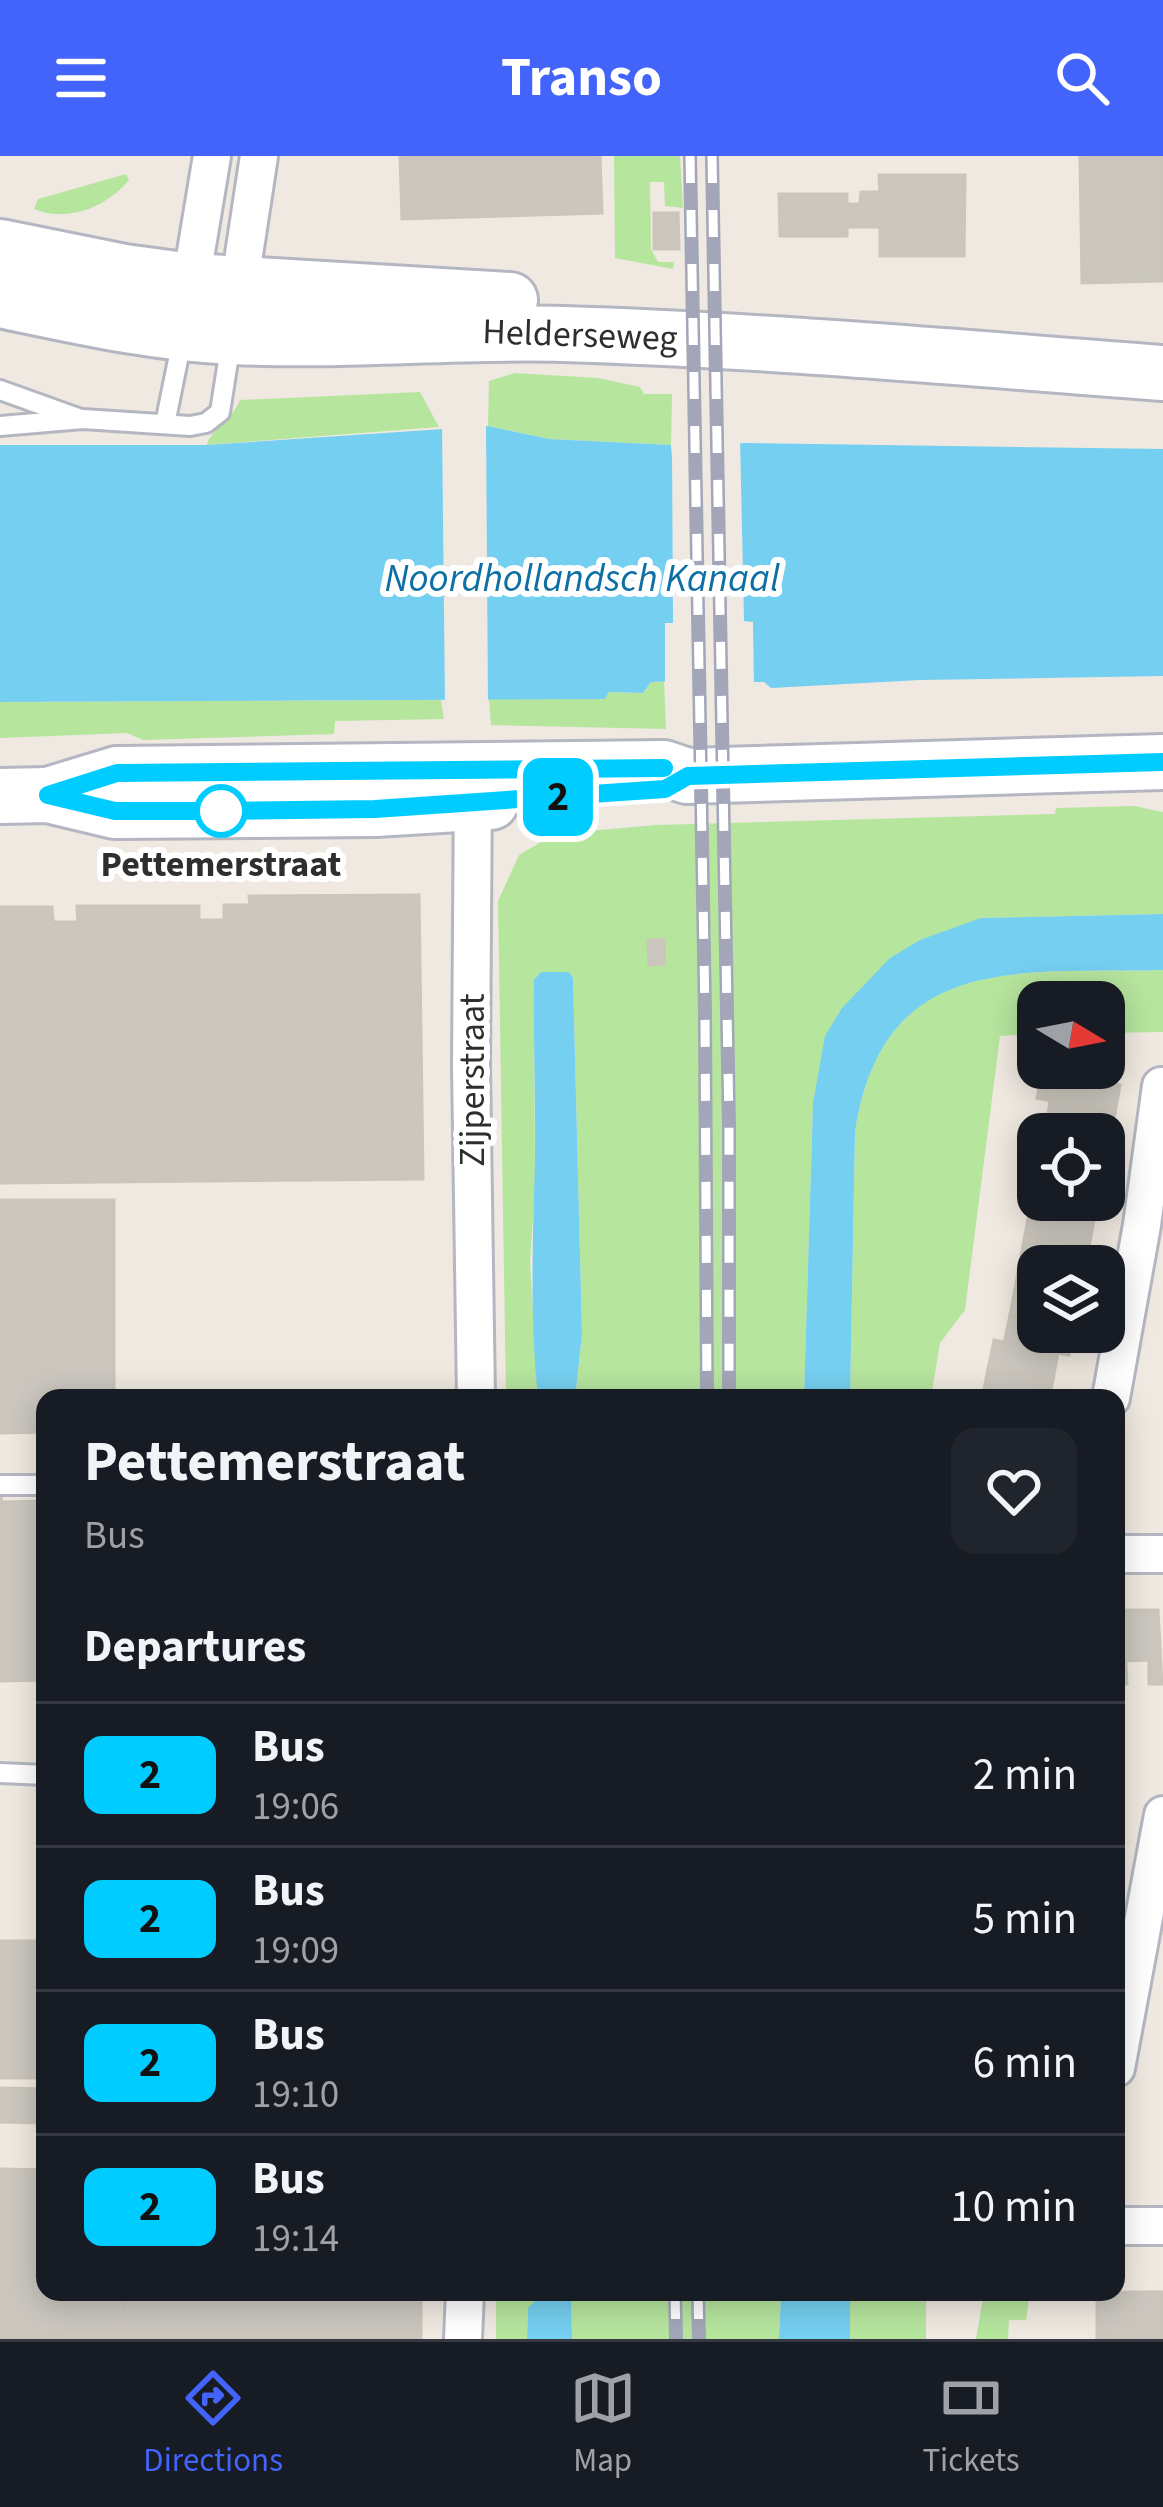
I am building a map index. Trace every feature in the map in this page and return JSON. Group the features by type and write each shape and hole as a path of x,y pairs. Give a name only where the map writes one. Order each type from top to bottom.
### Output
{"main road":[{"name":"Helderseweg","path":"0,247 124,272 211,309 328,338 470,331 661,337 1163,374"},
{"name":"Helderseweg","path":"0,300 1163,335"},
{"path":"24,795 117,773 473,778 664,768 688,776 1163,762"}],"street":[{"path":"211,309 212,156"},
{"path":"211,309 259,156"},
{"name":"Zijperstraat","path":"473,778 476,1389"},
{"path":"1113,1389 1153,1225 1161,1086"},
{"path":"1125,1554 1163,1554"},
{"path":"1125,2032 1155,1912 1163,1815"},
{"path":"1125,2226 1163,2226"},
{"path":"463,2339 465,2301"}],"lane":[{"path":"165,424 211,309"},
{"path":"0,426 82,419 199,425 220,412 211,309"},
{"path":"4,393 82,419"},
{"path":"0,1485 36,1485"},
{"path":"0,1773 36,1775"}],"green space":[{"path":"614,156 680,156 683,208 665,206 664,182 650,182 651,249 658,262 674,262 673,269 615,258"},
{"path":"126,174 129,180 120,190 86,210 60,214 34,209 38,199"},
{"path":"515,373 598,378 640,387 644,394 672,394 671,445 549,439 488,426 489,381"},
{"path":"420,392 439,427 207,445 240,400"},
{"path":"664,681 666,729 491,725 489,699 604,699 609,692 643,693 651,682"},
{"path":"441,700 444,719 335,721 334,734 143,740 127,733 0,738 0,702"},
{"path":"1134,806 1163,812 1163,914 981,918 813,1103 804,1389 576,1389 582,1334 573,978 569,972 541,972 534,981 535,1192 530,1261 537,1389 506,1389 498,901 519,855 555,834 656,825 1055,814 1056,808"},
{"path":"1163,970 1163,1032 1125,1033 1125,981 1017,981 1017,1035 1000,1036 965,1310 940,1343 932,1389 850,1389 855,1132 870,1073 895,1030 927,1001 966,984 1010,975"},
{"path":"496,2301 536,2301 528,2309 527,2339 496,2339"},
{"path":"571,2301 781,2301 779,2339 572,2339"},
{"path":"850,2301 926,2301 926,2339 850,2339"},
{"path":"982,2301 1029,2301 1026,2320 1009,2320 1008,2339 976,2339"}],"water":[{"name":"Noordhollandsch Kanaal","path":"488,426 549,439 671,445 673,472 740,472 740,443 1163,449 1163,676 771,688 764,682 740,682 742,644 675,644 678,681 651,682 643,693 609,692 605,699 0,702 0,445 207,445"},
{"path":"1163,914 1163,970 1059,971 966,984 927,1001 895,1030 870,1073 855,1132 850,1389 804,1389 813,1103 825,1036 842,1008 890,958 920,940 981,918"},
{"path":"541,972 569,972 573,978 582,1334 576,1389 537,1389 534,980"},
{"path":"535,2301 571,2301 572,2339 527,2339 528,2308"},
{"path":"781,2301 850,2301 850,2339 779,2339"}],"pier":[{"path":"486,423 488,705 445,706 442,424"},
{"path":"740,437 744,621 753,622 754,688 734,684 736,649 681,650 683,684 665,687 665,623 673,623 672,439 677,444 678,467 734,466 734,442"}],"building":[{"path":"400,156 600,156 602,213 402,219"},
{"path":"1080,156 1163,156 1163,281 1082,283"},
{"path":"879,175 965,175 964,256 880,256 880,227 847,227 847,236 780,236 779,194 847,194 847,204 860,204 861,192 880,192"},
{"path":"654,213 678,213 679,249 654,249"},
{"path":"419,895 423,1179 0,1183 0,907 52,907 53,922 78,922 77,906 199,906 199,920 224,920 224,905 250,905 249,896"},
{"path":"648,940 664,940 664,964 649,965"},
{"path":"1039,1089 1119,1089 1115,1113 1037,1098"},
{"path":"1050,1101 1115,1113 1048,1113"},
{"path":"0,1200 114,1200 114,1389 36,1389 36,1432 0,1433"},
{"path":"1028,1221 1094,1221 1089,1245 1025,1235"},
{"path":"1025,1235 1078,1245 1023,1245"},
{"path":"1015,1289 1017,1289 1017,1316 1010,1315"},
{"path":"1010,1315 1017,1316 1017,1346 1004,1344"},
{"path":"994,1340 1017,1344 1017,1353 1058,1353 1053,1380 988,1369"},
{"path":"988,1369 1053,1380 1051,1389 984,1389"},
{"path":"0,1491 2,1502 36,1501 36,1680 0,1681"},
{"path":"1125,1610 1158,1610 1162,1684 1149,1684 1149,1660 1125,1661"},
{"path":"0,1941 36,1941 36,2078 0,2078"},
{"path":"0,2088 36,2089 36,2123 0,2122"},
{"path":"0,2169 36,2170 36,2301 125,2301 124,2339 0,2339"},
{"path":"1125,2292 1133,2292 1133,2339 1097,2339 1097,2301 1125,2301"},
{"path":"1133,2292 1163,2292 1163,2339 1133,2339"},
{"path":"125,2301 421,2301 421,2339 124,2339"}],"railway":[{"path":"690,156 707,1389"},
{"path":"712,156 729,1125 729,1389"},
{"path":"675,2301 676,2339"},
{"path":"698,2301 699,2339"}],"bus line":[{"name":"2","path":"664,768 117,773 48,795 115,811 375,809 665,789 688,776 1163,762"}],"place":[{"name":"Pettemerstraat","path":"221,811"}]}
